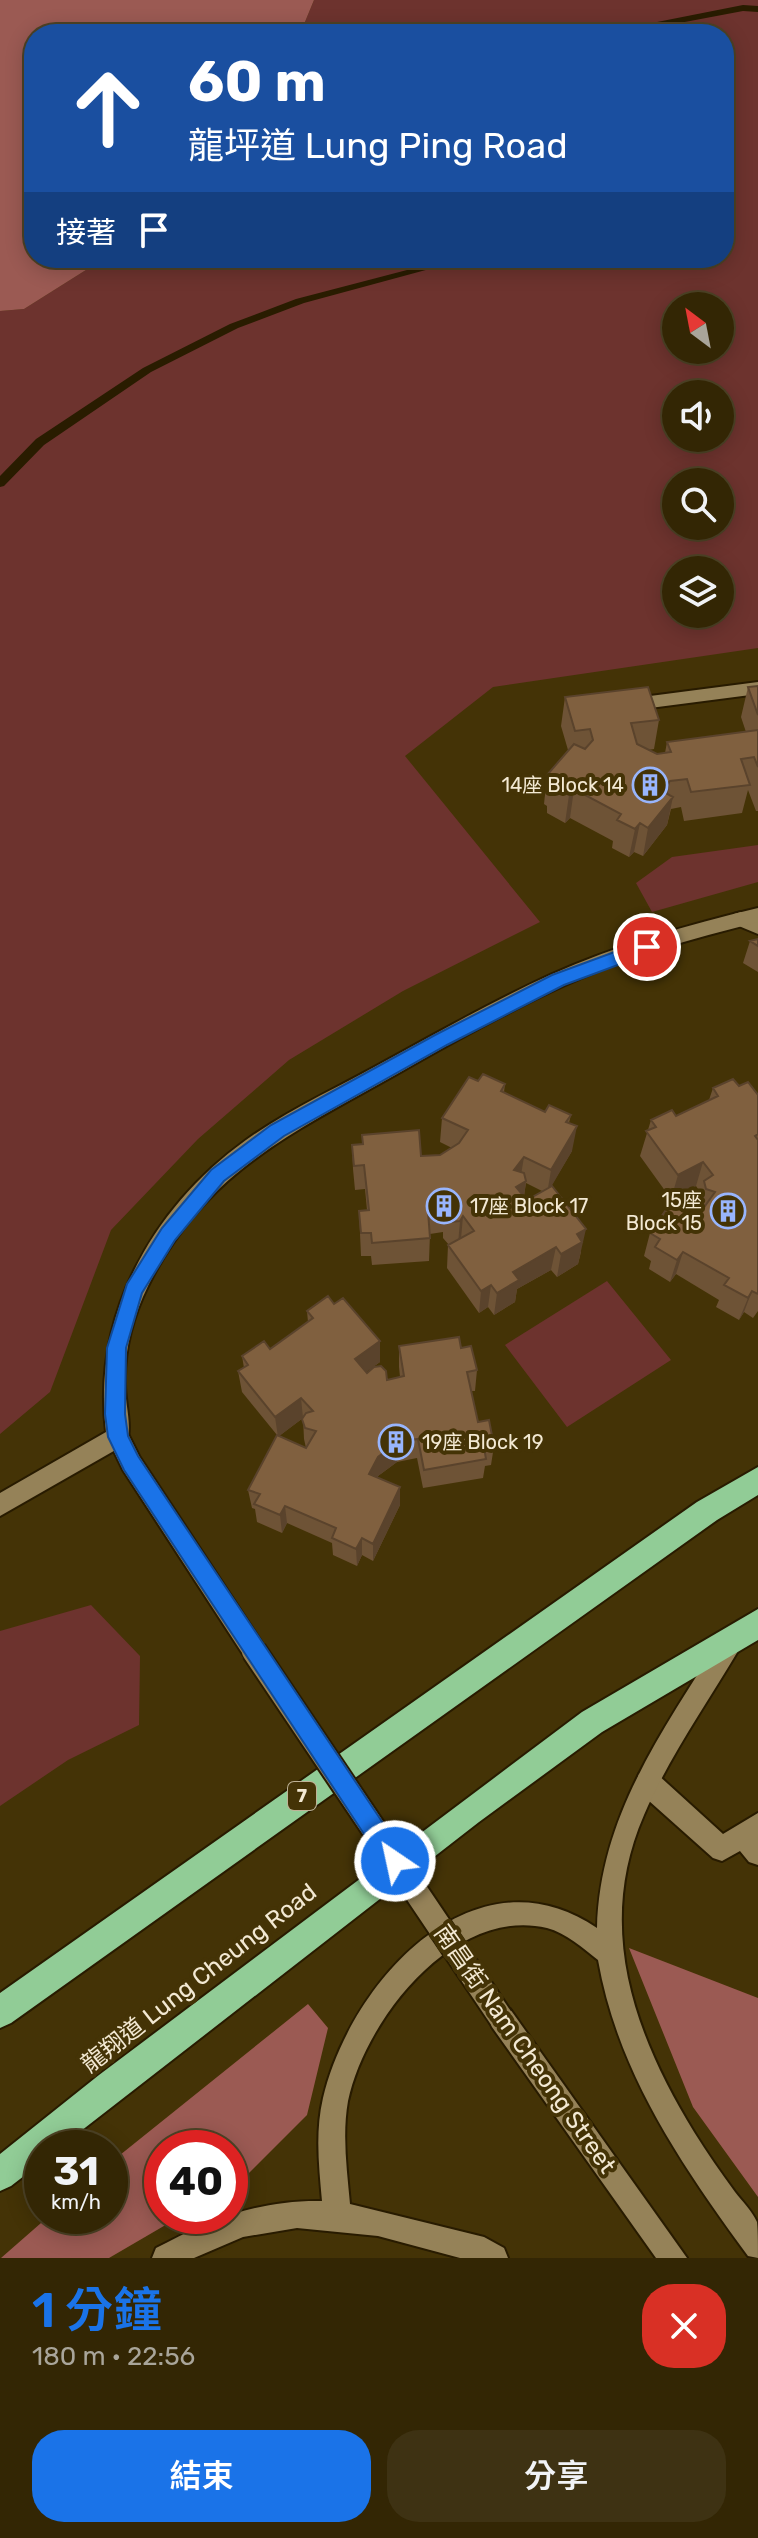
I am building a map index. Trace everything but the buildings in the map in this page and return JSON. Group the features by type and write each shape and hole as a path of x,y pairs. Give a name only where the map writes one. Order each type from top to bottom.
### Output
{"highway":[{"name":"7","path":"0,2012 437,1700 694,1520 758,1480"},
{"name":"龍翔道 Lung Cheung Road","path":"0,2175 110,2086 592,1722 730,1643 758,1623"}],"street":[{"path":"610,708 758,688"},
{"path":"0,1505 118,1437 115,1414 116,1348 134,1290 168,1234 218,1176 277,1131 441,1040 558,980 676,936 752,920"},
{"name":"南昌街 Nam Cheong Street","path":"118,1437 131,1463 254,1651 501,2018 673,2258"},
{"path":"730,1643 648,1783 624,1833 613,1873 608,1951 615,1993 654,2093 680,2138 758,2246"},
{"path":"648,1783 722,1849 753,1838"},
{"path":"337,2216 330,2133 339,2084 358,2042 386,1995 413,1963 481,1921 515,1913 544,1915 572,1925 608,1951"},
{"path":"166,2258 199,2240 270,2217 337,2216 399,2227 484,2251 494,2258"}],"shaded area":[{"path":"0,0 314,0 304,24 24,24 24,268 89,268 24,309 0,311"},
{"path":"314,0 758,0 758,648 493,687 405,756 540,922 403,991 289,1060 198,1139 111,1230 50,1392 0,1434 0,311 24,309 89,268 734,268 734,24 304,24"},
{"path":"758,845 758,882 652,912 636,883 672,857"},
{"path":"607,1281 671,1360 567,1427 505,1345"},
{"path":"91,1605 140,1656 139,1725 68,1760 0,1806 0,1631"},
{"path":"629,1948 758,1998 758,2197 693,2107"},
{"path":"308,2004 328,2028 307,2115 248,2174 248,2130 151,2130"},
{"path":"144,2136 144,2234 150,2234 109,2258 1,2258 28,2234 128,2234 128,2149"}],"waterway":[{"path":"660,24 743,8 758,9"},
{"path":"0,483 40,442 147,370 234,326 300,301 427,268"}],"place":[{"name":"14座 Block 14","path":"650,785"},
{"name":"17座 Block 17","path":"444,1206"},
{"name":"15座 Block 15","path":"728,1211"},
{"name":"19座 Block 19","path":"396,1442"}],"route":[{"path":"395,1861 131,1463 118,1437 114,1381 116,1348 134,1290 168,1234 218,1176 277,1131 441,1040 558,980 647,947"}]}
